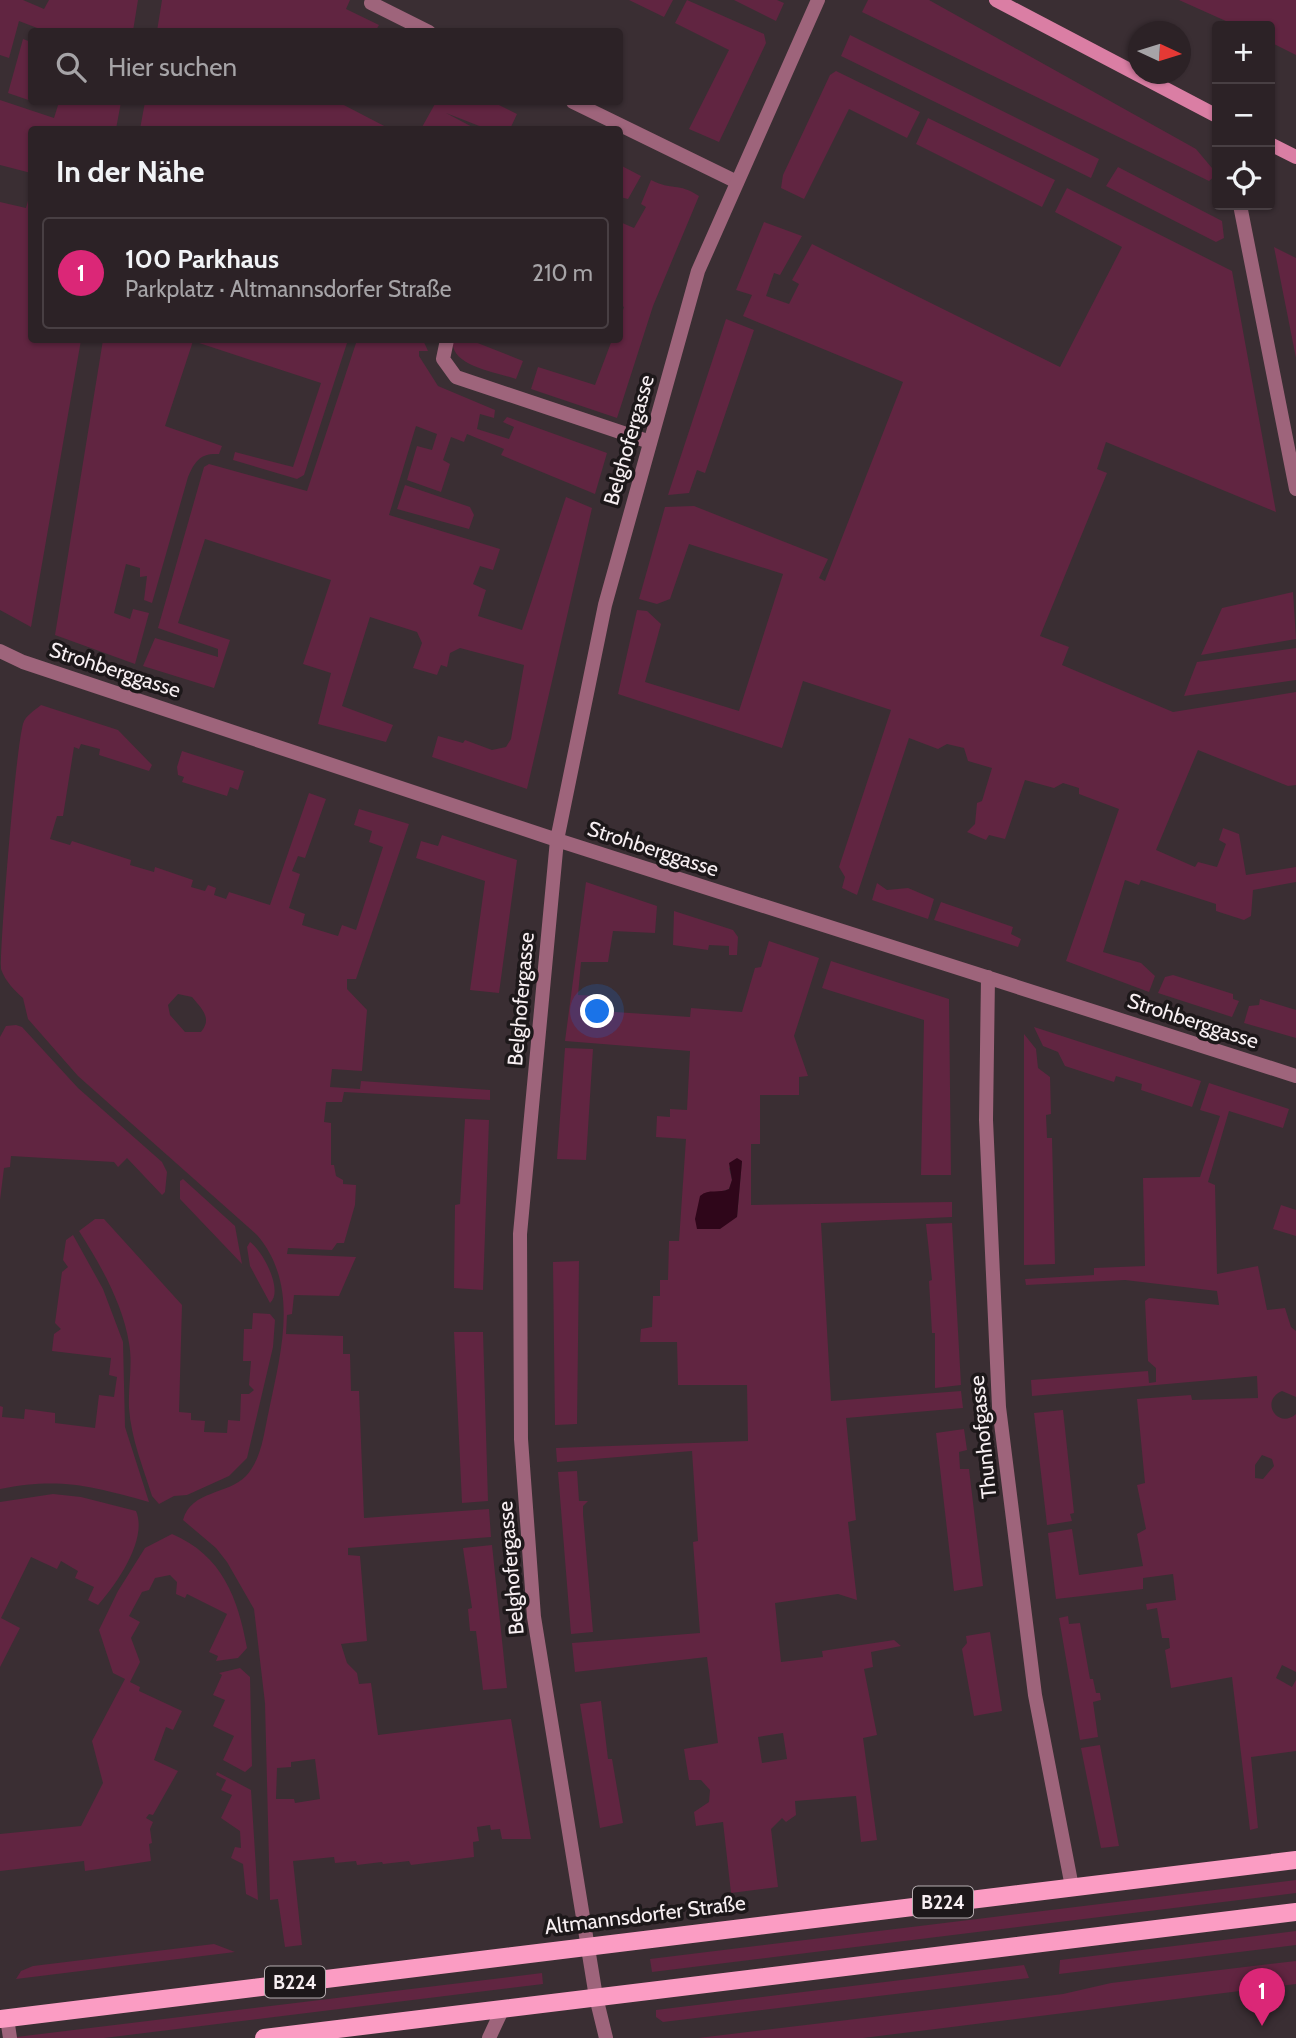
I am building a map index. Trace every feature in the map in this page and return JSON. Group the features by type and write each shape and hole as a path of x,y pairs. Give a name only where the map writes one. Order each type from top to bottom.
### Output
{"main road":[{"name":"Altmannsdorfer Straße","path":"4,2019 1296,1860"},
{"path":"264,2038 1296,1912"}],"street":[{"name":"Belghofergasse","path":"606,2038 596,1997 590,1945 534,1617 521,1438 520,1234 557,840 605,605 698,271 818,0"},
{"path":"996,0 1212,113"},
{"path":"371,3 421,28"},
{"path":"579,105 622,126"},
{"path":"623,126 737,182"},
{"path":"1275,146 1296,157"},
{"path":"1241,210 1296,489"},
{"path":"446,343 443,359 456,377 650,442"},
{"name":"Strohberggasse","path":"0,651 23,662 557,840 1296,1076"},
{"name":"Thunhofgasse","path":"988,977 986,1120 999,1407 1035,1695 1072,1887"},
{"path":"489,2038 503,2008"},
{"path":"4,2019 10,2038"}],"shaded area":[{"path":"0,0 23,0 44,9 49,0 138,0 133,28 37,28 19,21 9,58 0,55"},
{"path":"162,0 350,0 346,9 379,25 377,28 157,28"},
{"path":"629,0 673,0 664,17"},
{"path":"687,0 764,34 766,43 719,142 689,129 729,50 675,23"},
{"path":"734,0 777,0 784,3 776,21"},
{"path":"868,0 929,0 1196,149 1212,168 1212,178 1209,181 862,12"},
{"path":"1179,0 1296,0 1296,55 1275,44 1275,21 1226,21"},
{"path":"850,35 1099,159 1091,178 841,56"},
{"path":"23,39 28,41 28,100 8,93"},
{"path":"836,71 920,112 907,138 849,109 804,199 781,188 783,175 830,75"},
{"path":"0,100 54,118 58,105 120,105 117,126 28,126 28,172 0,165"},
{"path":"144,105 344,105 384,126 141,126"},
{"path":"434,105 499,105 517,114 511,126 479,126 446,113 470,126 423,126"},
{"path":"928,118 1055,180 1042,207 916,144"},
{"path":"623,167 641,176 628,199 623,198"},
{"path":"1118,167 1222,221 1224,238 1216,242 1106,186"},
{"path":"651,180 686,189 699,196 653,306 617,418 531,389 538,367 595,385 611,343 623,343 623,223 634,228 646,207 641,204"},
{"path":"1067,188 1232,271 1276,512 1106,442 1097,469 1107,473 1040,636 1069,647 1062,665 1173,712 1296,692 1296,785 1288,786 1198,750 1156,850 1195,867 1198,862 1217,867 1226,844 1219,840 1223,828 1239,834 1246,875 1296,867 1296,882 1253,890 1251,916 1244,920 1216,911 1216,904 1141,880 1139,885 1125,880 1103,952 1141,963 1155,976 1149,992 1066,961 1119,809 1079,794 1079,788 1063,783 1054,788 1025,780 1005,839 989,835 986,840 967,832 975,824 977,803 982,801 992,768 968,761 964,748 947,744 938,749 909,738 857,895 842,888 845,877 839,867 891,710 803,681 782,748 618,694 637,610 647,611 661,624 645,682 739,711 783,574 689,544 670,599 657,604 639,599 665,507 694,506 828,559 819,578 825,581 903,382 743,316 752,295 736,290 764,222 802,236 780,275 774,273 766,296 789,304 799,284 792,280 812,244 1060,367 1122,247 1055,212"},
{"path":"28,201 28,343 80,343 31,627 0,610 0,202 26,208"},
{"path":"1274,247 1296,258 1296,358"},
{"path":"726,319 754,330 705,473 697,470 689,493 668,495"},
{"path":"103,343 192,343 165,426 222,446 219,454 199,459 188,477 152,603 144,600 147,576 140,577 140,568 126,564 114,613 130,619 133,609 149,613 135,664 55,635"},
{"path":"199,343 347,343 304,475 297,479 233,460 235,452 293,467 321,383"},
{"path":"356,343 424,343 428,351 419,351 419,356 438,386 495,410 494,418 480,414 477,429 509,439 514,427 503,422 507,417 607,453 595,494 501,455 504,449 467,434 464,442 451,437 443,460 450,464 441,492 407,480 417,446 432,450 437,434 416,426 389,515 500,549 493,570 480,566 473,584 486,590 478,616 522,630 566,497 592,508 527,789 432,757 438,736 463,743 465,740 492,750 506,747 511,739 524,665 460,648 450,653 447,667 441,665 437,675 413,668 422,643 417,632 370,617 342,706 393,725 386,742 318,724 331,673 303,664 331,580 205,539 178,623 230,640 214,688 143,666 155,638 218,657 218,649 158,628 204,467 209,464 307,491"},
{"path":"453,343 478,343 523,361 516,379 475,367 458,356"},
{"path":"405,485 470,507 474,515 469,529 397,509"},
{"path":"1293,592 1296,639 1201,655 1222,608"},
{"path":"1296,648 1296,680 1184,696 1197,662"},
{"path":"41,705 118,730 152,765 149,771 99,755 100,749 81,744 79,749 74,747 63,816 57,816 50,839 70,845 72,841 131,860 130,865 154,872 155,867 193,880 191,887 205,891 208,885 216,888 214,895 226,899 229,892 270,905 309,793 326,799 305,858 298,856 292,871 300,874 289,908 305,914 302,925 338,936 342,925 356,930 383,847 369,842 372,831 354,825 359,809 409,824 356,979 347,979 347,989 367,1010 362,1071 332,1069 330,1087 360,1089 361,1081 490,1090 490,1100 344,1092 342,1102 326,1102 324,1122 331,1123 331,1165 334,1165 336,1176 343,1180 343,1184 356,1185 355,1205 344,1243 337,1243 332,1250 288,1248 287,1254 356,1257 339,1296 294,1295 292,1314 287,1315 286,1334 343,1336 343,1354 350,1354 351,1391 359,1391 364,1518 489,1509 491,1537 348,1548 348,1555 360,1556 367,1641 341,1644 347,1663 357,1673 359,1684 371,1683 378,1735 511,1719 531,1839 502,1839 500,1829 491,1830 490,1825 477,1827 479,1841 473,1842 474,1857 411,1865 409,1861 357,1865 356,1861 335,1863 334,1857 293,1861 302,1945 285,1947 278,1899 270,1900 265,1703 254,1609 216,1548 183,1520 194,1503 238,1482 256,1462 264,1436 282,1342 283,1297 279,1275 270,1254 257,1235 78,1076 28,1019 23,998 10,985 1,969 5,889 20,742 24,721","holes":["178,994 192,997 202,1009 206,1022 201,1032 185,1032 170,1015 168,1005","315,1759 320,1799 295,1803 294,1799 276,1799 277,1768 291,1767 291,1762"]},
{"path":"182,751 244,771 238,790 230,787 227,796 182,782 184,777 178,775 177,767"},
{"path":"442,835 517,860 499,993 470,990 485,881 416,858 421,841 438,846"},
{"path":"586,882 657,906 655,933 613,931 608,962 581,962 578,995 601,996 600,1011 690,1017 691,1008 742,1012 755,968 761,967 769,941 819,958 794,1036 808,1076 799,1077 799,1095 760,1095 760,1144 751,1144 751,1205 952,1202 952,1217 821,1223 831,1401 961,1391 963,1408 846,1418 856,1520 848,1522 857,1600 838,1594 775,1603 781,1662 823,1657 822,1651 894,1640 901,1646 871,1652 873,1667 864,1669 877,1735 863,1738 877,1840 861,1842 856,1796 795,1801 796,1815 786,1822 782,1818 771,1829 778,1887 731,1893 723,1822 696,1826 694,1812 709,1802 710,1790 701,1780 689,1780 684,1749 718,1743 707,1657 575,1672 572,1643 700,1633 693,1542 698,1541 692,1451 557,1462 556,1448 748,1441 747,1385 678,1385 677,1342 640,1342 641,1329 652,1327 653,1296 660,1296 660,1280 668,1280 669,1241 679,1241 686,1139 656,1137 657,1116 670,1117 670,1109 687,1110 690,1051 565,1041","holes":["742,1161 737,1217 695,1219 717,1193 729,1189 732,1180 729,1168","783,1733 787,1759 762,1763 758,1737"]},
{"path":"877,883 887,890 908,888 934,899 928,919 872,900"},
{"path":"941,902 1013,927 1011,934 1021,939 1018,947 934,920"},
{"path":"674,911 733,930 738,937 737,955 729,955 729,946 709,945 708,950 673,945"},
{"path":"831,961 949,999 951,1175 921,1175 924,1020 822,988"},
{"path":"1173,975 1233,994 1233,999 1239,1001 1232,1017 1158,993 1165,977"},
{"path":"1260,999 1296,1010 1296,1038 1244,1023 1249,1006 1259,1005"},
{"path":"6,1026 22,1027 78,1088 162,1162 167,1172 165,1192 162,1195 127,1158 118,1167 114,1162 11,1156 10,1167 4,1168 0,1200 0,1037"},
{"path":"1034,1027 1201,1081 1192,1107 1141,1090 1142,1084 1116,1076 1114,1082 1065,1066 1058,1052 1043,1046"},
{"path":"1024,1034 1036,1049 1038,1068 1050,1077 1051,1114 1046,1115 1047,1138 1052,1138 1055,1264 1024,1265"},
{"path":"565,1048 593,1049 586,1160 557,1159"},
{"path":"1209,1083 1289,1109 1283,1128 1229,1111 1208,1182 1215,1185 1217,1274 1258,1266 1267,1310 1285,1308 1291,1327 1296,1331 1296,1397 1282,1391 1275,1396 1272,1407 1283,1419 1296,1414 1296,1672 1282,1665 1276,1678 1292,1687 1296,1680 1296,1751 1251,1757 1258,1828 1250,1830 1232,1677 1171,1688 1165,1650 1170,1648 1169,1638 1162,1638 1157,1608 1147,1610 1146,1604 1176,1600 1173,1574 1143,1578 1143,1589 1056,1599 1048,1533 1072,1529 1079,1575 1143,1566 1137,1534 1146,1529 1137,1485 1145,1483 1137,1399 1191,1395 1192,1400 1258,1398 1257,1376 1032,1396 1031,1380 1148,1371 1149,1383 1156,1382 1156,1368 1148,1361 1145,1301 1149,1298 1219,1305 1217,1291 1125,1280 1026,1285 1025,1279 1094,1275 1094,1268 1145,1266 1143,1178 1200,1177 1220,1116 1200,1110","holes":["1262,1455 1272,1459 1274,1466 1263,1479 1255,1478 1255,1465"]},
{"path":"465,1119 489,1120 483,1290 454,1288 455,1205 460,1204"},
{"path":"737,1158 742,1161 737,1217 720,1229 697,1229 695,1219 700,1196 707,1192 729,1189 732,1180 729,1163"},
{"path":"183,1179 235,1226 242,1264 180,1199 180,1181"},
{"path":"1281,1205 1296,1210 1296,1236 1273,1229"},
{"path":"95,1219 104,1219 182,1305 179,1412 191,1413 191,1420 205,1421 204,1432 227,1433 228,1420 240,1421 241,1394 249,1394 254,1390 249,1385 251,1361 243,1361 244,1329 252,1329 253,1313 270,1314 275,1320 273,1347 247,1458 229,1476 159,1504 152,1496 132,1430 129,1408 130,1351 122,1314 110,1285 79,1231"},
{"path":"952,1223 961,1385 935,1388 935,1333 932,1333 929,1281 932,1280 926,1224"},
{"path":"73,1235 103,1289 123,1342 125,1427 149,1502 75,1485 21,1485 0,1489 0,1406 3,1407 2,1417 24,1419 25,1409 55,1413 55,1423 95,1428 99,1395 114,1397 117,1377 109,1375 111,1358 52,1351 54,1334 61,1329 55,1323 62,1272 68,1267 63,1260 66,1240"},
{"path":"250,1242 261,1254 270,1271 275,1290 270,1303 250,1266 247,1247"},
{"path":"579,1261 577,1424 555,1425 553,1262"},
{"path":"454,1332 483,1332 488,1501 462,1503"},
{"path":"1063,1410 1074,1513 1070,1514 1072,1521 1047,1525 1034,1413"},
{"path":"964,1429 967,1450 959,1452 960,1469 969,1469 983,1586 954,1591 936,1433"},
{"path":"577,1471 579,1501 588,1501 583,1506 583,1514 593,1632 571,1634 558,1472"},
{"path":"53,1494 81,1497 136,1511 138,1535 129,1561 98,1605 88,1600 94,1587 75,1578 78,1571 61,1561 57,1569 31,1557 1,1618 20,1628 0,1667 0,1502"},
{"path":"172,1534 204,1554 225,1580 239,1612 247,1648 238,1658 216,1661 218,1656 209,1652 227,1614 187,1594 185,1598 176,1594 177,1582 170,1575 155,1578 149,1590 142,1592 129,1616 140,1622 131,1638 140,1662 130,1682 140,1687 139,1691 182,1711 173,1730 166,1727 154,1760 178,1771 153,1815 149,1814 146,1818 153,1822 150,1829 152,1843 149,1844 151,1861 85,1871 84,1861 0,1871 0,1834 81,1826 103,1783 92,1741 125,1679 113,1673 99,1630 118,1591 145,1548"},
{"path":"492,1545 507,1688 483,1690 476,1631 470,1631 468,1609 472,1608 463,1548"},
{"path":"1068,1616 1069,1624 1080,1623 1090,1679 1093,1679 1096,1693 1100,1693 1101,1700 1093,1702 1098,1737 1080,1740 1059,1618"},
{"path":"990,1632 1002,1711 974,1716 962,1649 967,1643 966,1636"},
{"path":"240,1668 250,1677 252,1766 245,1772 223,1760 234,1736 213,1726 225,1700 213,1695 222,1675 219,1673"},
{"path":"601,1701 608,1759 612,1759 623,1823 600,1828 580,1704"},
{"path":"1100,1745 1119,1846 1101,1848 1081,1748"},
{"path":"217,1772 251,1790 258,1900 246,1894 243,1864 231,1858 235,1847 241,1848 240,1831 221,1818 232,1795 221,1790 226,1780 216,1775"},
{"path":"1296,1880 1296,1893 652,1972 650,1959"},
{"path":"1296,1931 1296,1945 1059,1974 1060,1960"},
{"path":"214,1944 235,1952 16,1979 21,1971 33,1966"},
{"path":"1296,1961 1296,1984 863,2038 698,2038 1063,1994 1111,1983"},
{"path":"1024,1965 1029,1978 663,2022 656,2017 656,2010"},
{"path":"542,1973 543,1984 104,2038 8,2038"}],"place":[{"name":"100 Parkhaus","path":"1262,2026"}]}
